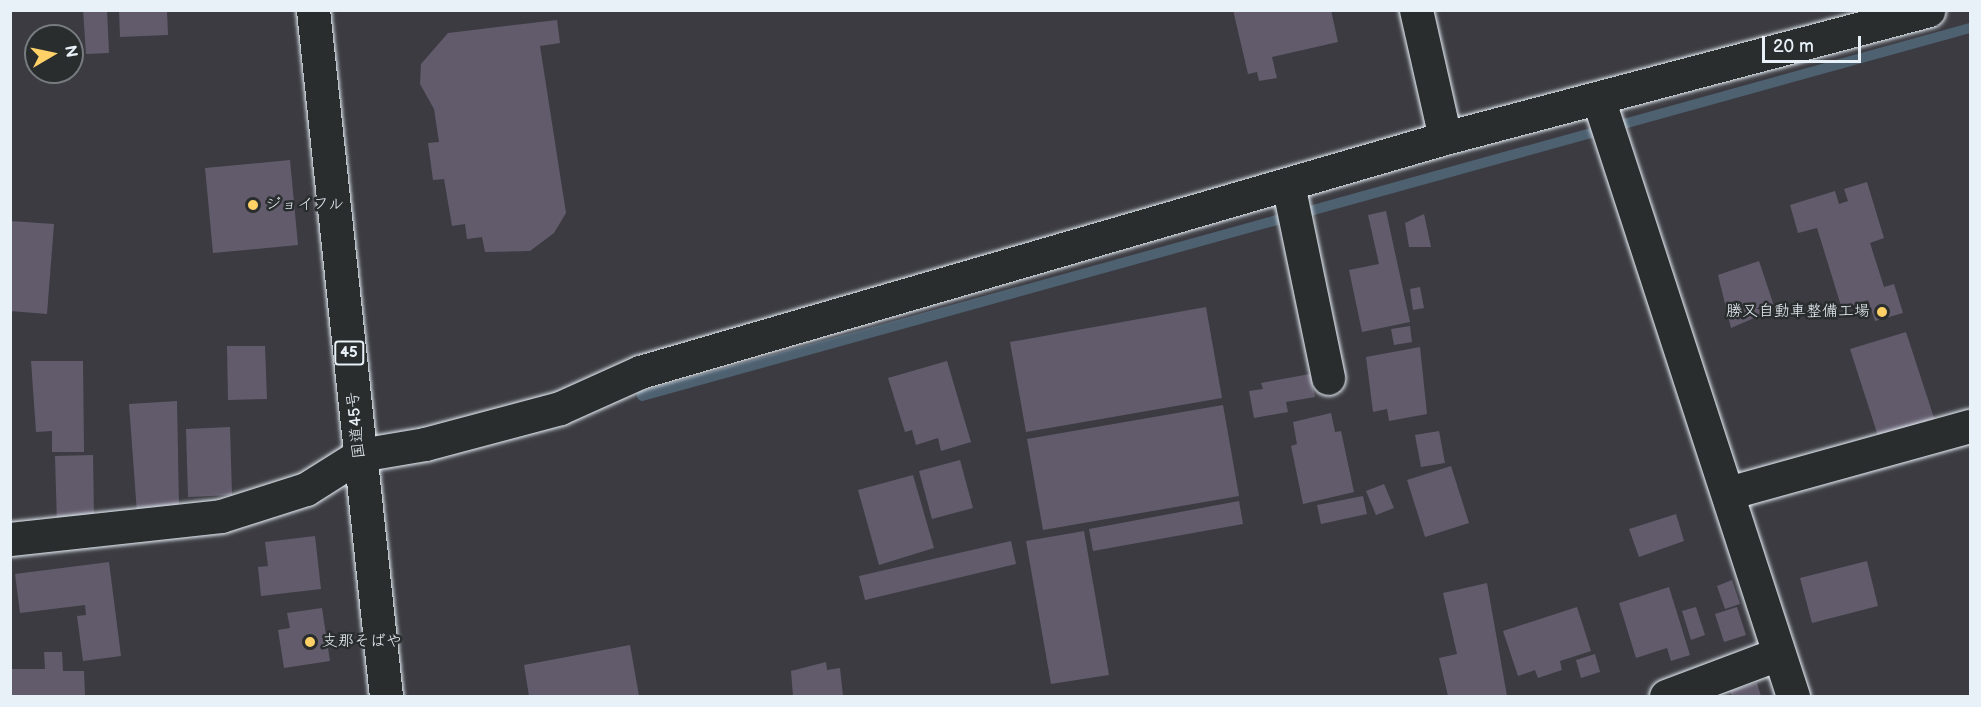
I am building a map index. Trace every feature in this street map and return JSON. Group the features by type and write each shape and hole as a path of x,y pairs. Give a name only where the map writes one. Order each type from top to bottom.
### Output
{"main road":[{"name":"国道45号","path":"313,10 386,696"},
{"path":"1416,10 1445,138"},
{"path":"10,539 221,516 306,489 360,455 425,444 560,408 640,372 1445,138 1928,10"},
{"path":"1598,98 1793,696"},
{"path":"1288,184 1328,378"},
{"path":"1728,493 1971,426"},
{"path":"1666,696 1778,654"}],"building":[{"path":"83,10 107,10 109,53 86,54"},
{"path":"119,10 167,10 168,35 120,37"},
{"path":"1233,10 1331,10 1338,42 1272,57 1277,78 1259,81 1257,72 1248,74"},
{"path":"557,20 560,43 540,46 566,213 554,233 530,251 485,252 482,237 467,239 465,224 452,226 444,179 433,180 428,143 439,142 434,109 420,84 421,64 448,33"},
{"path":"290,160 298,245 213,253 205,168"},
{"path":"1867,182 1884,238 1870,243 1884,287 1894,284 1903,313 1875,321 1868,300 1842,309 1817,228 1798,233 1790,205 1835,191 1839,204 1848,201 1844,189"},
{"path":"1386,211 1410,322 1362,332 1349,270 1379,264 1368,215"},
{"path":"1424,214 1431,247 1409,247 1405,223"},
{"path":"10,221 54,224 47,314 10,311"},
{"path":"1759,261 1775,309 1731,328 1718,275"},
{"path":"1420,287 1424,308 1413,310 1410,289"},
{"path":"1206,307 1222,398 1026,432 1010,342"},
{"path":"1410,326 1412,342 1394,345 1391,329"},
{"path":"1906,332 1935,421 1879,439 1850,349"},
{"path":"227,346 265,346 267,399 228,400"},
{"path":"1420,347 1427,414 1389,421 1387,409 1373,412 1366,357"},
{"path":"31,361 83,361 84,452 52,452 52,431 36,432"},
{"path":"947,361 971,442 941,451 938,438 916,445 912,430 905,432 888,378"},
{"path":"1310,374 1315,397 1286,402 1288,412 1254,418 1249,391 1263,389 1261,383"},
{"path":"177,401 179,509 137,513 129,404"},
{"path":"1223,405 1239,496 1043,530 1027,439"},
{"path":"1331,413 1335,432 1341,431 1354,492 1303,504 1291,446 1297,444 1293,422"},
{"path":"230,427 232,495 188,497 186,429"},
{"path":"1439,431 1445,463 1421,467 1415,435"},
{"path":"93,455 94,517 57,524 55,456"},
{"path":"960,460 973,508 932,519 919,471"},
{"path":"1451,466 1469,523 1425,537 1407,480"},
{"path":"913,475 934,548 879,565 858,490"},
{"path":"1384,484 1394,508 1376,515 1366,491"},
{"path":"1363,496 1367,514 1321,524 1317,505"},
{"path":"1239,501 1243,524 1093,551 1089,529"},
{"path":"1676,514 1684,541 1639,557 1629,529"},
{"path":"1084,531 1109,675 1051,684 1026,541"},
{"path":"315,536 321,589 261,596 258,567 268,566 265,542"},
{"path":"1011,541 1016,564 865,600 859,576"},
{"path":"1867,561 1878,606 1812,623 1800,578"},
{"path":"109,562 121,656 83,661 77,616 86,615 85,605 20,613 15,574"},
{"path":"1732,580 1740,604 1725,609 1717,586"},
{"path":"1487,583 1507,696 1448,696 1439,658 1457,654 1443,593"},
{"path":"1669,587 1690,655 1671,661 1667,648 1636,658 1619,603"},
{"path":"1577,607 1591,651 1560,661 1562,670 1538,678 1535,670 1518,676 1503,631"},
{"path":"1696,607 1705,635 1691,640 1682,611"},
{"path":"1737,607 1746,635 1724,642 1715,614"},
{"path":"322,608 330,661 284,668 278,630 290,628 287,613"},
{"path":"630,645 639,696 529,696 524,665"},
{"path":"44,652 62,652 63,671 84,671 85,696 10,696 10,669 45,669"},
{"path":"1595,654 1600,672 1581,678 1576,660"},
{"path":"826,662 827,670 840,668 843,696 793,696 791,671"},
{"path":"1757,683 1761,696 1732,696 1730,691"}],"waterway":[{"path":"642,396 1970,28"}],"place":[{"name":"ジョイフル","path":"253,205"},
{"name":"勝又自動車整備工場","path":"1882,312"},
{"name":"支那そばや","path":"310,642"}]}
